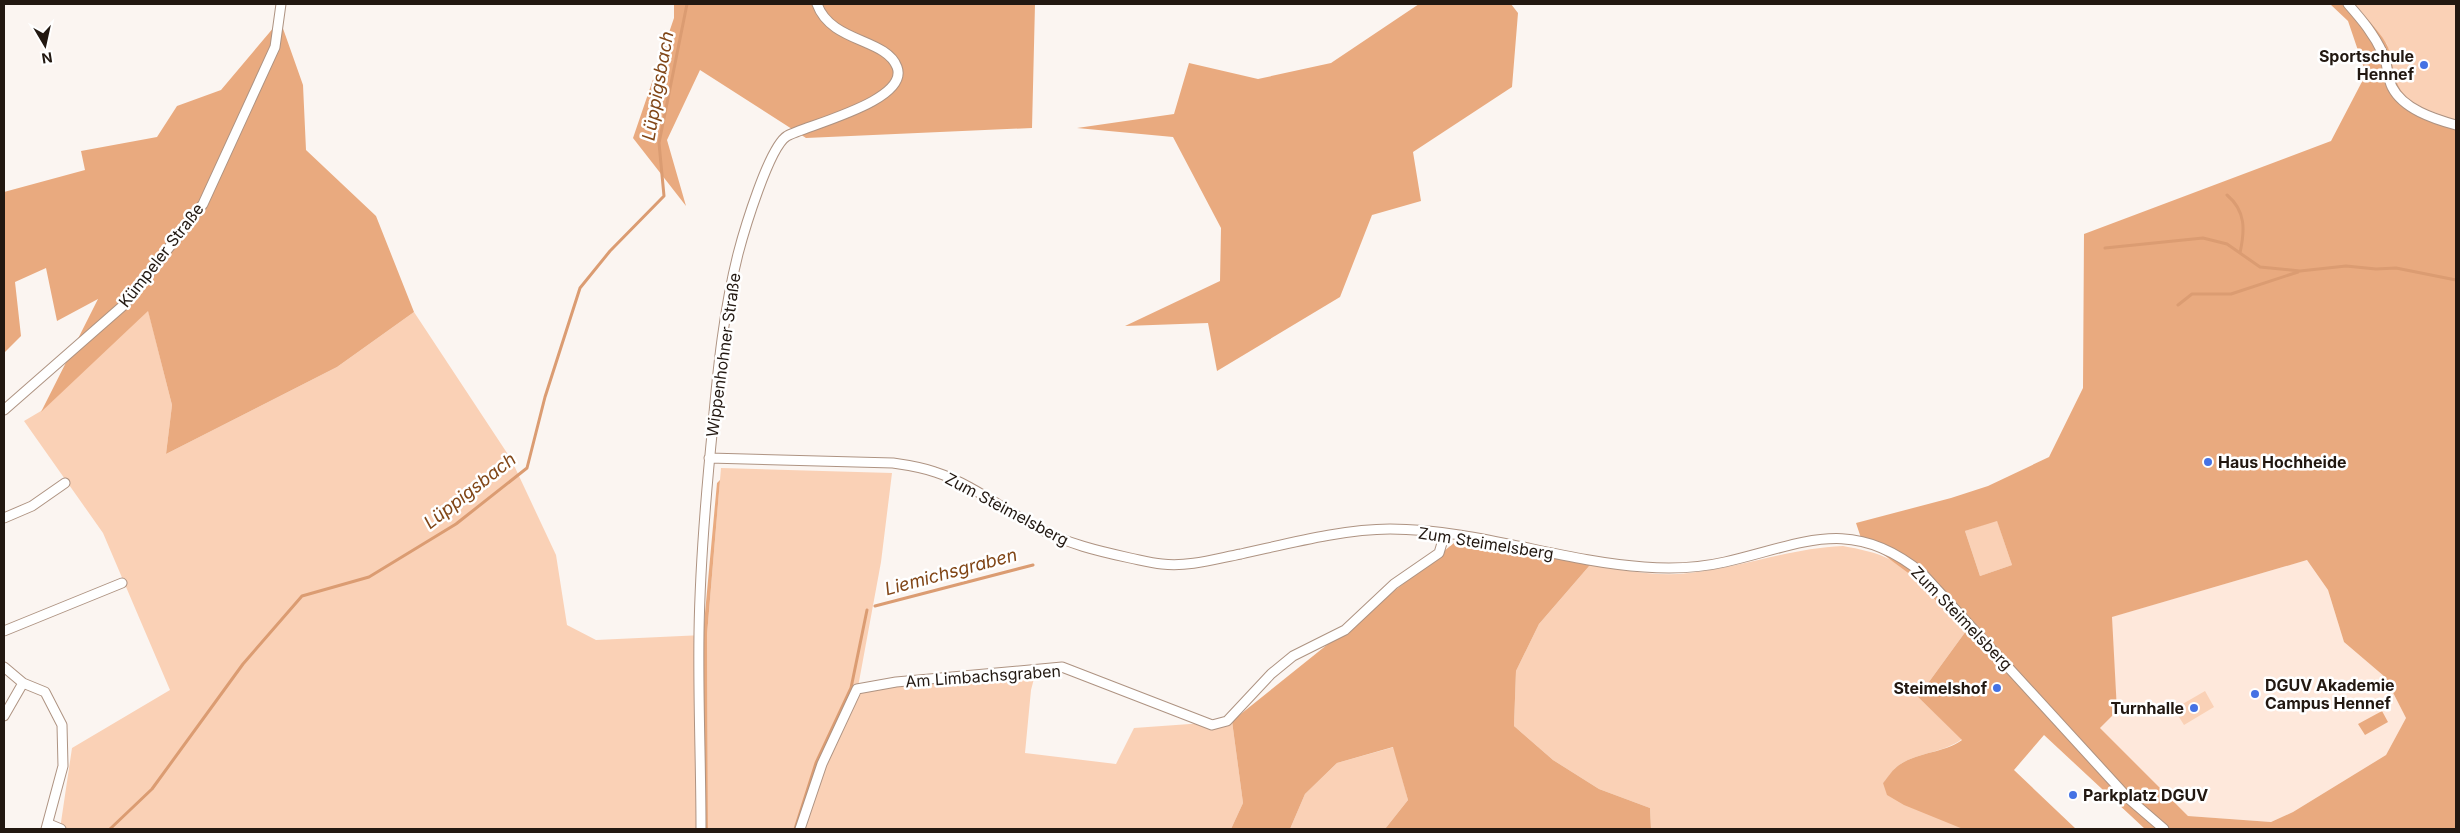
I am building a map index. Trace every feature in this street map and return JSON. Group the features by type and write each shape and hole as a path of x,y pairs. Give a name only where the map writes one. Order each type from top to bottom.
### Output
{"street":[{"name":"Kümpeler Straße","path":"4,410 125,304 203,204 275,47 281,4"},
{"name":"Wippenhohner Straße","path":"701,829 699,633 709,458 718,370 730,288 739,250 772,154 782,140 789,135 875,100 894,84 898,75 896,65 890,56 837,29 823,17 817,4"},
{"path":"2348,4 2370,30 2384,56 2392,87 2403,102 2437,120 2456,125"},
{"name":"Zum Steimelsberg","path":"709,458 893,463 937,472 979,493 1040,530 1082,548 1161,564 1196,563 1298,542 1388,529 1445,533 1589,560 1645,567 1687,567 1722,562 1811,540 1855,539 1880,546 1902,557 1922,573 2128,798 2164,829"},
{"path":"4,518 32,506 64,483"},
{"name":"Am Limbachsgraben","path":"800,829 822,764 858,689 896,682 1062,667 1212,725 1227,721 1271,674 1293,656 1345,630 1394,584 1439,554 1445,533"},
{"path":"4,631 122,583"},
{"path":"4,667 23,683 45,692 62,725 63,766 48,826 61,829"},
{"path":"4,716 23,683"}],"shaded area":[{"path":"674,4 1035,4 1032,128 806,138 700,70 667,140 686,206 633,138 674,18"},
{"path":"1419,4 1511,4 1518,13 1512,87 1413,152 1421,201 1372,215 1340,297 1217,371 1208,323 1125,326 1220,281 1221,228 1173,137 1077,128 1174,114 1189,63 1258,79 1331,63"},
{"path":"2330,4 2355,4 2386,43 2398,86 2404,94 2418,106 2456,120 2456,829 2145,829 2044,735 2014,770 2076,829 1963,829 1904,805 1887,795 1883,783 1893,771 1899,765 1914,757 1947,748 1962,740 1918,697 1966,631 1911,575 1861,538 1856,523 1951,498 1988,486 2049,457 2083,388 2084,234 2331,141 2366,74 2348,21","holes":["1997,521 2012,565 1980,576 1965,531","2307,560 2328,590 2344,642 2385,677 2406,718 2386,755 2293,812 2271,822 2188,816 2100,728 2117,711 2112,617"]},
{"name":"Sportschule Hennef","path":"2355,4 2456,4 2456,120 2425,109 2406,98 2397,85 2387,44"},
{"path":"280,20 303,85 306,150 376,216 414,312 337,367 166,454 172,405 148,311 41,412 98,299 57,321 46,268 15,282 21,336 4,353 4,192 85,170 81,151 157,137 177,106 221,90"},
{"path":"148,310 172,405 166,454 337,367 414,312 511,459 556,555 567,625 596,640 703,635 705,829 60,829 72,748 170,690 103,533 24,421 41,411"},
{"path":"721,468 892,473 881,562 858,687 1036,671 1031,690 1025,753 1116,764 1134,728 1232,721 1243,803 1231,829 708,829 707,635"},
{"path":"720,480 707,635 708,829 705,829 703,635 717,483"},
{"path":"1997,520 2012,565 1980,576 1965,531"},
{"path":"1454,543 1523,551 1590,565 1539,624 1516,671 1514,726 1553,760 1599,789 1650,808 1651,829 1385,829 1408,800 1393,747 1337,763 1305,794 1290,829 1231,829 1243,803 1232,721"},
{"path":"1843,546 1879,555 1901,566 1921,583 1966,631 1918,697 1962,739 1955,744 1906,761 1897,767 1883,783 1963,829 1651,829 1650,808 1599,789 1553,760 1514,726 1516,671 1539,624 1590,565 1640,572 1677,574 1728,567 1804,550"},
{"name":"DGUV Akademie Campus Hennef","path":"2307,560 2328,590 2344,642 2385,677 2406,718 2386,755 2293,812 2271,822 2188,816 2100,728 2117,711 2111,617"},
{"name":"Turnhalle","path":"2205,691 2214,707 2184,725 2174,709"},
{"path":"2382,711 2388,722 2365,735 2358,724"},
{"path":"1394,747 1408,800 1385,829 1290,829 1305,794 1337,763"}],"waterway":[{"name":"Lüppigsbach","path":"110,829 152,789 243,664 302,596 369,577 456,524 527,468 545,397 580,288 610,251 664,196 659,143 687,4"},
{"path":"2227,195 2241,214 2243,236 2240,253"},
{"path":"2105,248 2203,238 2227,244 2260,267 2300,271 2346,266 2376,269 2396,268 2456,280"},
{"path":"2178,305 2192,294 2231,294 2298,272"},
{"name":"Liemichsgraben","path":"875,606 1033,565"},
{"name":"Liemichsgraben","path":"795,829 816,763 851,688 867,610"}],"place":[{"name":"Sportschule Hennef","path":"2424,65"},
{"name":"Haus Hochheide","path":"2208,462"},
{"name":"Steimelshof","path":"1997,688"},
{"name":"DGUV Akademie Campus Hennef","path":"2255,694"},
{"name":"Turnhalle","path":"2194,708"},
{"name":"Parkplatz DGUV","path":"2073,795"}]}
